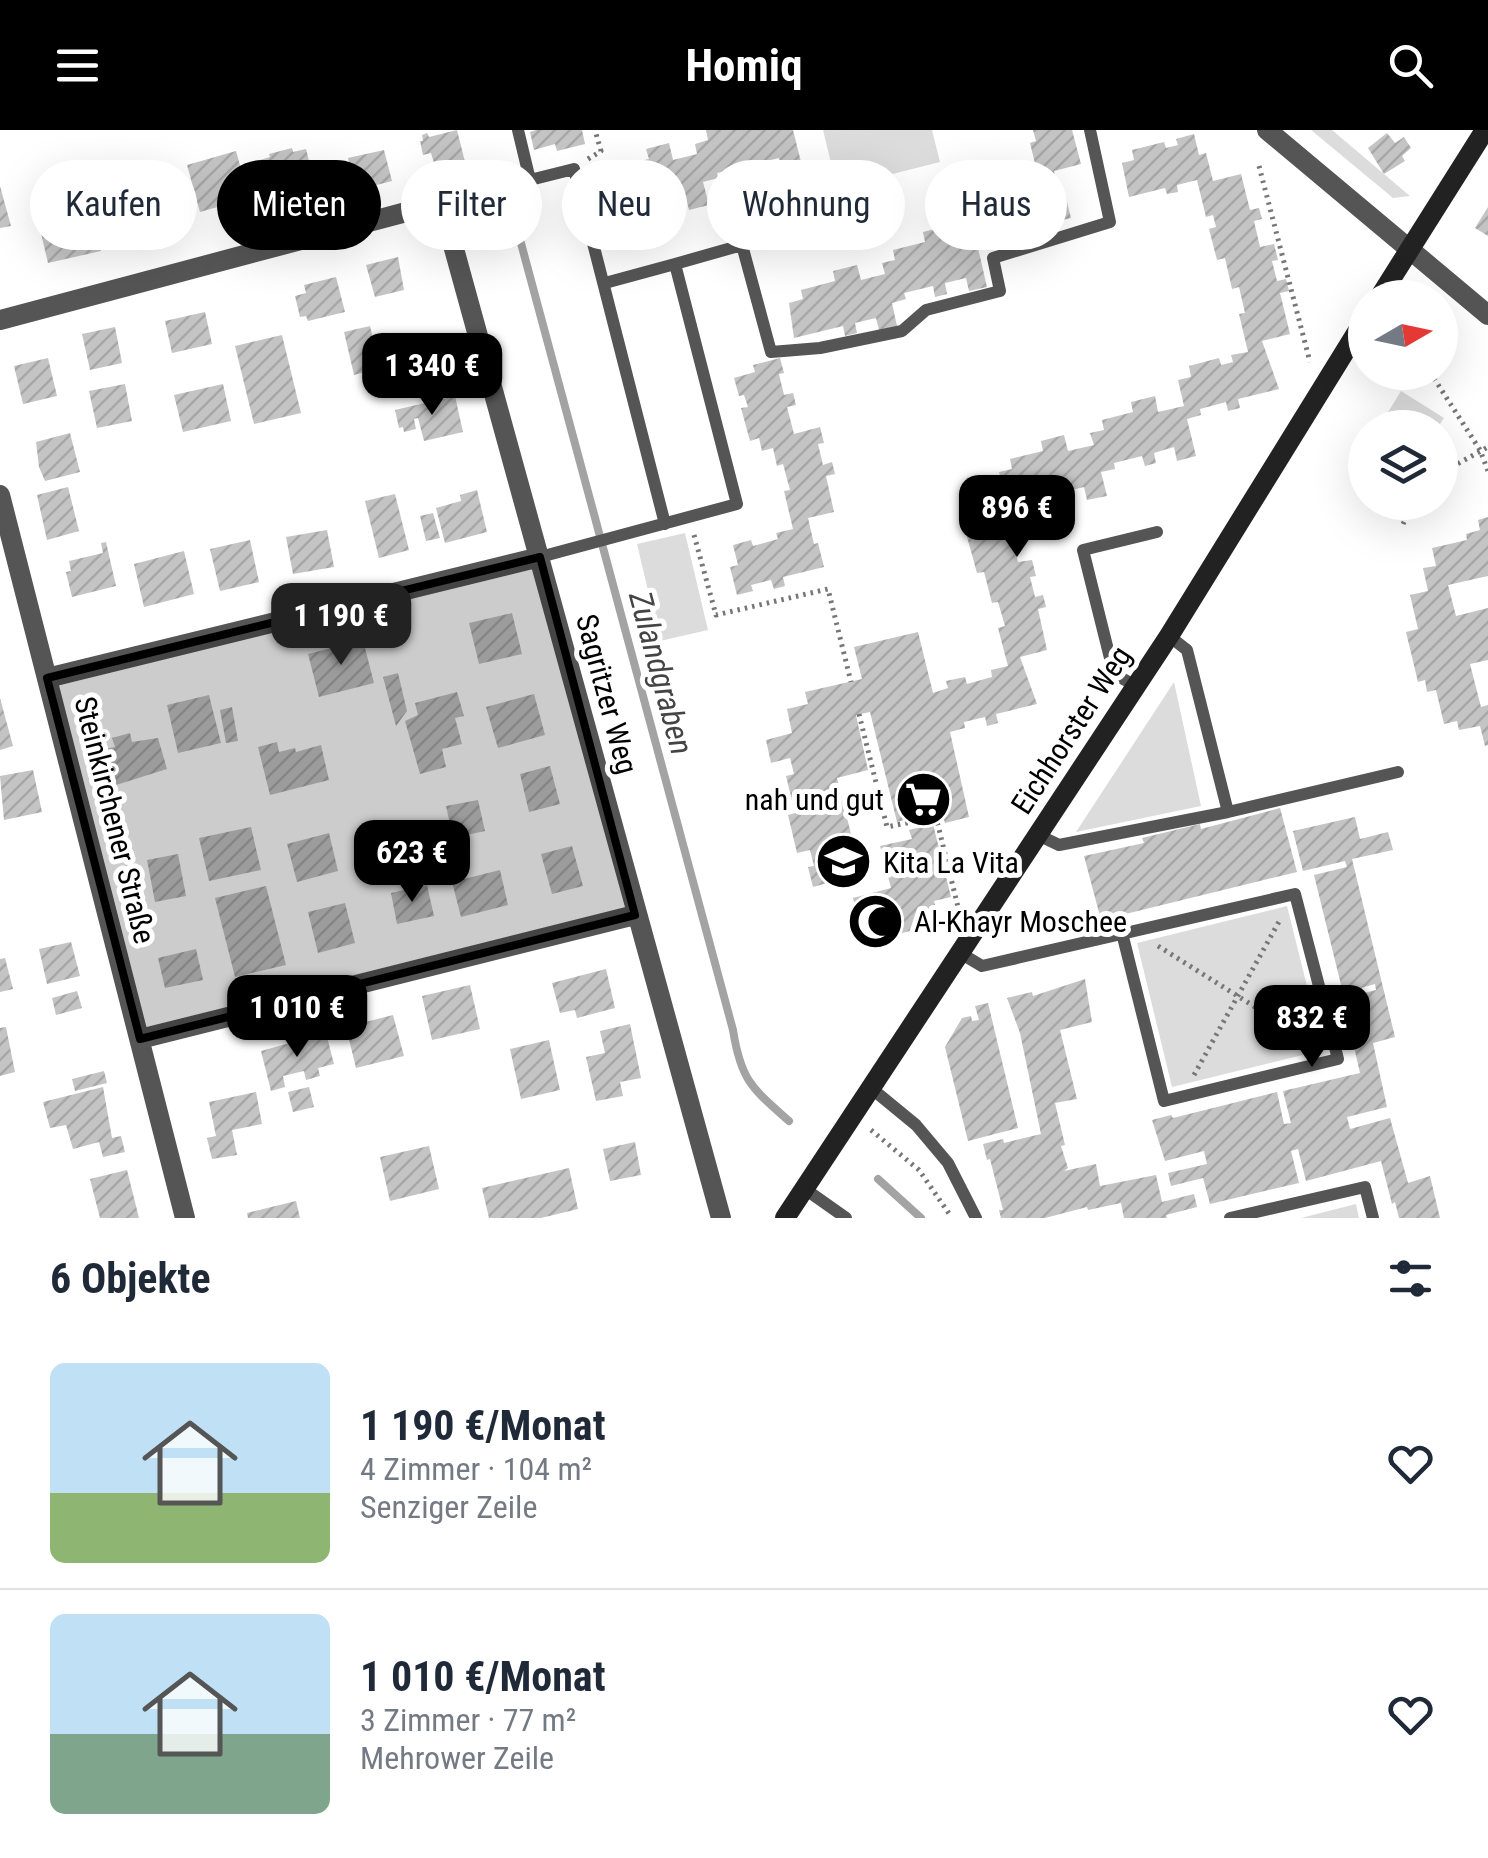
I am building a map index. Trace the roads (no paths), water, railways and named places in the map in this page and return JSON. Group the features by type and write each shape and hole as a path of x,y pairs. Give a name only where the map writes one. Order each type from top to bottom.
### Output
{"main road":[{"path":"1390,280 1485,130"},
{"name":"Eichhorster Weg","path":"785,1218 1136,686 1348,346"}],"street":[{"path":"1267,130 1488,315"},
{"path":"0,320 401,213"},
{"name":"Sagritzer Weg","path":"454,250 721,1218"},
{"name":"Steinkirchener Straße","path":"0,496 185,1218"},
{"path":"47,678 540,558"},
{"path":"140,1039 635,916"}],"lane":[{"path":"518,130 525,160"},
{"path":"605,283 742,245 771,352 820,348 902,330 926,310 1000,291 993,258 1110,222 1090,130"},
{"path":"542,177 574,169 665,524"},
{"path":"540,558 737,504 675,264"},
{"path":"1136,686 1114,674 1083,550 1157,532"},
{"path":"1168,636 1187,650 1228,812"},
{"path":"1038,835 1059,845 1228,812 1398,772"},
{"path":"960,954 982,966 1128,932 1295,894 1338,1060 1164,1101 1128,932"},
{"path":"871,1088 916,1125 948,1163 976,1218"},
{"path":"1230,1218 1366,1187 1374,1218"},
{"path":"805,1189 846,1218"}],"waterway":[{"name":"Zulandgraben","path":"523,250 740,1061 757,1091 789,1121"},
{"name":"Zulandgraben","path":"878,1179 921,1218"}],"place":[{"name":"nah und gut","path":"923,799"},
{"name":"Kita La Vita","path":"844,862"},
{"name":"Al-Khayr Moschee","path":"875,921"}]}
